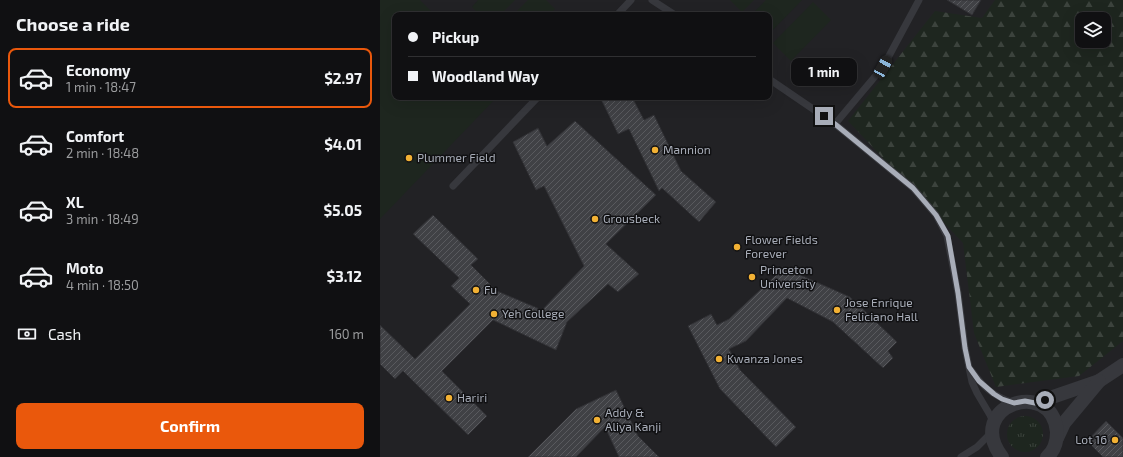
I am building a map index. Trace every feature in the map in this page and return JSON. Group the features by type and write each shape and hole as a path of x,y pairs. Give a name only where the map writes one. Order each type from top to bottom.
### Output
{"street":[{"path":"1035,403 1099,381 1123,365"},
{"path":"1049,456 1055,446 1064,423 1099,381"},
{"path":"1002,457 996,450 993,441 993,428 997,416 1005,408 1014,403 1025,401 1035,403 1044,408 1050,414 1056,425 1057,438"}],"lane":[{"path":"620,12 631,0"},
{"path":"652,0 670,12"},
{"path":"835,124 883,67 919,0"},
{"path":"772,81 835,124 913,188 936,215 948,236 969,367 977,393 990,415 993,428 977,448 961,457"},
{"path":"453,186 535,100"},
{"path":"969,367 985,388 1002,399 1014,403"}],"shaded area":[{"name":"Princeton University","path":"380,0 1123,0 1123,457 380,457"}],"green space":[{"name":"Plummer Field","path":"380,0 420,0 432,12 392,12 392,100 494,100 380,219"},
{"path":"478,0 515,0 503,12 477,12 472,7"},
{"path":"528,0 546,0 555,9 552,12 516,12"},
{"path":"730,0 754,0 742,12"},
{"path":"766,0 802,0 772,31 772,12 754,12"},
{"path":"995,0 1123,0 1123,341 1079,376 996,387 974,333 963,243 848,121 935,11 982,18"},
{"path":"813,2 831,20 791,61 773,43"},
{"path":"1029,416 1038,421 1042,427 1042,441 1038,447 1029,452 1021,452 1012,447 1008,441 1007,430 1012,421 1018,417"}],"building":[{"path":"947,0 981,0 972,15"},
{"name":"Mannion","path":"601,100 634,100 644,120 654,115 681,171 716,202 699,222 662,188 659,191 629,129 618,134"},
{"path":"575,121 656,195 606,244 639,274 618,292 608,284 567,322 556,350 493,320 442,371 487,416 468,435 403,371 395,379 380,364 380,325 415,359 470,304 451,286 459,278 413,234 433,215 478,259 471,265 497,291 542,310 584,266 544,186 536,190 513,142 538,128 547,146"},
{"name":"Kwanza Jones","path":"782,267 850,297 897,342 888,351 893,358 883,368 833,322 787,298 746,341 729,349 740,370 796,427 776,447 720,389 688,326 711,314 717,325 729,319 775,276"},
{"name":"Addy & Aliya Kanji","path":"616,390 638,436 659,457 619,457 605,427 576,457 528,457 576,409"},
{"path":"1106,421 1123,438 1123,457 1103,457 1087,441"}],"place":[{"name":"Mannion","path":"655,150"},
{"name":"Plummer Field","path":"409,158"},
{"name":"Grousbeck","path":"595,219"},
{"name":"Flower Fields Forever","path":"737,247"},
{"name":"Princeton University","path":"752,277"},
{"name":"Fu","path":"476,290"},
{"name":"Jose Enrique Feliciano Hall","path":"837,310"},
{"name":"Yeh College","path":"494,314"},
{"name":"Kwanza Jones","path":"719,359"},
{"name":"Hariri","path":"449,398"},
{"name":"Addy & Aliya Kanji","path":"597,420"},
{"name":"Lot 16","path":"1115,440"}],"route":[{"path":"824,116 913,188 936,215 948,236 969,367 979,381 985,388 994,394 1002,399 1014,403 1025,401 1035,403 1045,400"}]}
